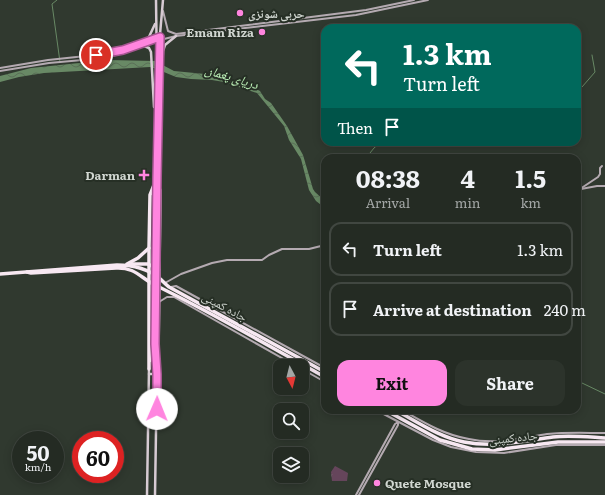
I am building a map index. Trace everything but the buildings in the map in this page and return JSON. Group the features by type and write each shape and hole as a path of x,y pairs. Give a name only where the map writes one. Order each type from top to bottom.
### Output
{"highway":[{"path":"149,368 150,195 156,186 160,190 160,271 157,368"},
{"path":"126,265 138,258 149,248"},
{"path":"0,274 27,272 31,270 141,263 150,264 160,271"},
{"name":"جاده کمپنی","path":"126,265 137,267 149,272 169,287 321,370"},
{"name":"جاده کمپنی","path":"27,272 125,268 140,274 149,282 321,375"},
{"name":"جاده کمپنی","path":"391,414 399,420 440,440 462,448 486,452 558,442 605,442"},
{"name":"جاده کمپنی","path":"405,414 432,431 464,442 484,445 507,445 561,437 605,438"}],"main road":[{"path":"156,0 156,46 159,60"},
{"path":"156,142 163,0"},
{"path":"156,12 160,14 163,11"},
{"path":"155,495 157,374 154,344 156,142 152,60 149,48 144,44 156,22"},
{"path":"159,60 163,47 176,36"},
{"path":"151,52 156,46"},
{"path":"155,114 160,73"},
{"path":"147,495 149,368 154,344"},
{"path":"149,374 157,374"},
{"path":"148,420 156,420"}],"street":[{"path":"163,11 168,30 176,34 366,10 414,0"},
{"path":"0,69 105,58 160,38 356,15 428,0"},
{"path":"581,188 598,177 602,166"},
{"path":"581,189 605,186"},
{"path":"164,283 181,274 218,261 262,260 282,248 309,249 321,246"},
{"path":"169,287 176,286 321,366"},
{"path":"159,302 167,297 174,297 284,359"},
{"path":"309,373 321,380"},
{"path":"385,414 399,420"},
{"path":"359,495 401,414"},
{"path":"406,414 443,432 469,440 502,441 566,432 605,433"},
{"path":"486,452 504,453 556,445 605,445"},
{"path":"356,495 368,476"}],"green space":[{"path":"335,466 348,473 347,481 332,481 331,472"}],"water":[{"path":"108,60 155,61 174,71 205,74 252,87 260,91 265,99 271,103 287,126 303,155 313,189 321,197 321,205 316,201 309,190 301,159 289,140 284,126 257,93 224,82 176,77 150,67 44,73 0,82 0,76 31,68"}],"waterway":[{"path":"57,0 52,4 60,62"},
{"path":"581,87 595,72 592,55"},
{"path":"369,154 376,146"},
{"path":"581,383 605,394"}],"place":[{"name":"حربی شونزی","path":"240,13"},
{"name":"Emam Riza","path":"262,32"},
{"name":"Darman","path":"144,175"},
{"name":"Quete Mosque","path":"377,483"}],"route":[{"path":"96,55 123,50 160,37 155,344 157,409"}],"water label":[{"name":"دریای پغمان","path":"232,76"}]}
